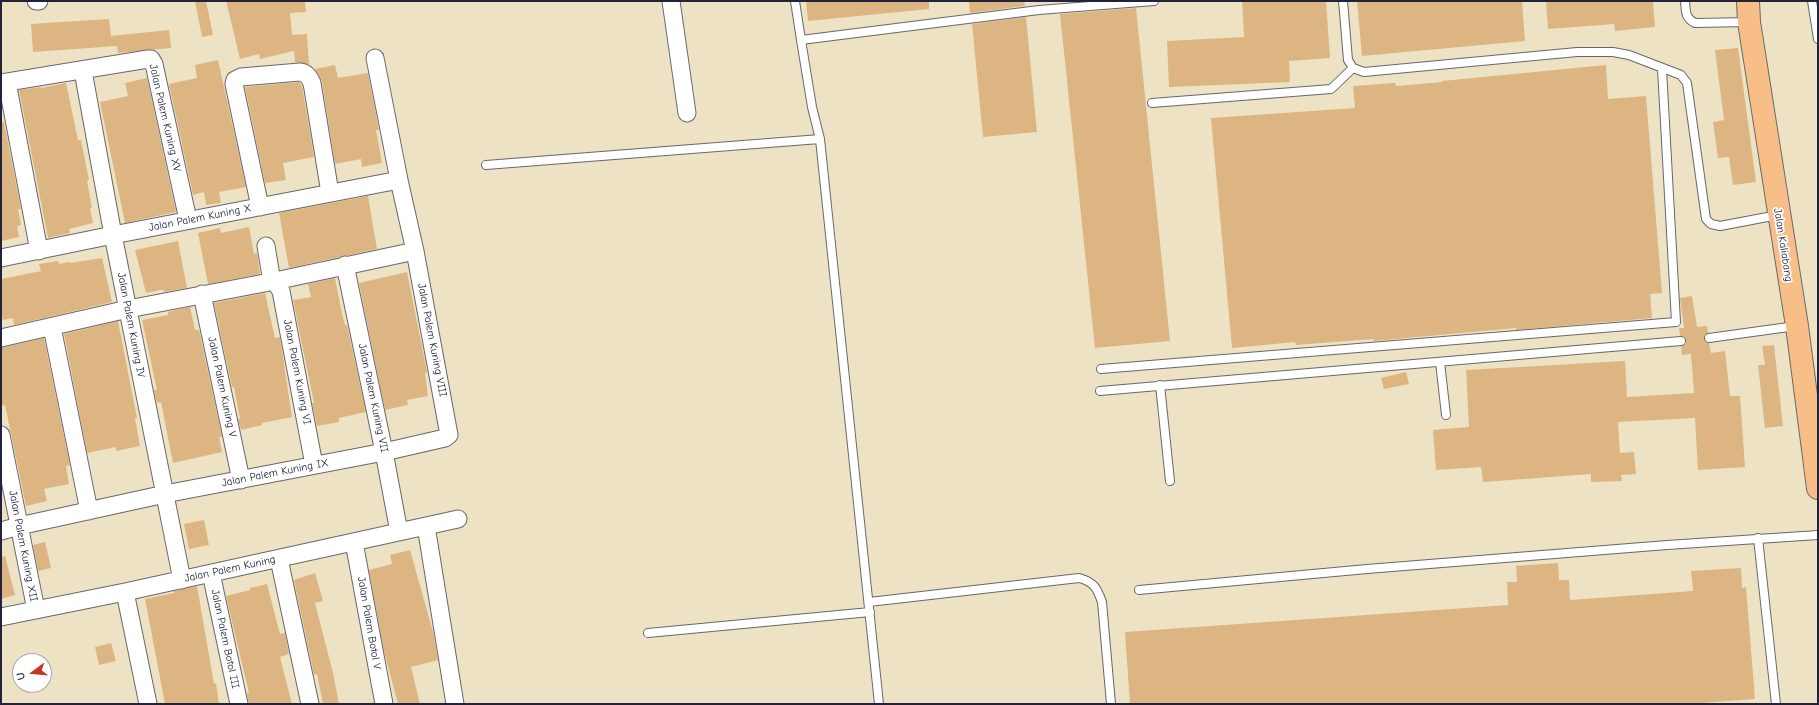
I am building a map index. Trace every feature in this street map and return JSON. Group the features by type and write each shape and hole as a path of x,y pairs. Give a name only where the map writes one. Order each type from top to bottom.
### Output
{"main road":[{"name":"Jalan Kaliabang","path":"1749,12 1778,216 1797,326 1818,488"}],"street":[{"path":"671,1 687,113"},
{"name":"Jalan Palem Kuning VIII","path":"375,58 398,180 415,251 450,435 445,438 384,452"},
{"name":"Jalan Palem Kuning XV","path":"83,71 148,59 152,61 188,220"},
{"path":"39,251 4,82 49,74 83,71"},
{"name":"Jalan Palem Kuning IV","path":"83,71 113,235 182,580"},
{"path":"260,207 234,84 235,80 241,77 300,72 305,73 309,78 312,83 330,193"},
{"name":"Jalan Palem Kuning X","path":"1,258 188,220 398,180"},
{"name":"Jalan Palem Kuning VI","path":"266,246 269,270 281,291 314,465"},
{"path":"1,338 128,309 275,281 415,251"},
{"name":"Jalan Palem Kuning VII","path":"345,265 399,532"},
{"name":"Jalan Palem Kuning V","path":"202,294 241,480"},
{"path":"52,327 89,511"},
{"name":"Jalan Palem Kuning XII","path":"1,435 36,610"},
{"name":"Jalan Palem Kuning IX","path":"1,531 165,494 384,452"},
{"name":"Jalan Palem Kuning","path":"1,617 279,559 458,518"},
{"path":"426,526 455,704"},
{"name":"Jalan Palem Botol V","path":"354,542 384,704"},
{"path":"279,559 310,704"},
{"name":"Jalan Palem Botol III","path":"211,573 239,704"},
{"path":"126,592 148,704"}],"lane":[{"path":"795,1 812,108 820,139 879,704"},
{"path":"1038,1 1039,10"},
{"path":"801,40 1039,10 1154,1"},
{"path":"1343,1 1348,60 1353,68 1364,72 1577,52 1613,52 1629,55 1662,69 1681,75 1687,83 1706,219 1711,224 1720,226 1778,216"},
{"path":"1685,1 1686,16 1689,20 1695,23 1749,12"},
{"path":"1812,1 1818,39"},
{"path":"1152,103 1331,89 1353,68"},
{"path":"1101,370 1676,322 1662,69"},
{"path":"486,165 820,139"},
{"path":"1709,338 1797,326"},
{"path":"1100,392 1160,385 1681,341"},
{"path":"1440,362 1446,415"},
{"path":"1160,385 1170,481"},
{"path":"1139,590 1367,569 1758,538 1818,535"},
{"path":"1758,538 1776,704"},
{"path":"869,602 1079,578 1090,581 1097,588 1102,602 1111,704"},
{"path":"648,633 870,612"}],"building":[{"path":"195,1 206,1 213,35 202,37"},
{"path":"226,1 305,1 306,12 290,13 292,35 307,34 309,65 295,62 294,51 260,59 259,54 240,59"},
{"path":"806,1 929,1 929,9 808,21"},
{"path":"969,1 1024,1 1025,6 970,13"},
{"path":"1242,1 1326,1 1330,58 1289,61 1290,82 1169,87 1167,41 1244,37"},
{"path":"1357,1 1522,1 1525,41 1362,56"},
{"path":"1546,1 1653,1 1655,27 1615,31 1614,24 1548,29"},
{"path":"1136,8 1170,341 1095,348 1060,14"},
{"path":"1026,17 1037,132 983,137 972,24"},
{"path":"109,19 111,36 169,30 171,48 118,53 117,46 33,52 31,24"},
{"path":"1738,48 1756,182 1733,185 1729,157 1718,158 1713,122 1724,120 1715,50"},
{"path":"218,60 246,187 219,192 221,203 206,205 204,192 193,195 169,84 197,78 195,65"},
{"path":"335,65 338,78 368,73 379,130 376,130 382,163 362,167 361,159 335,164 322,81 315,69"},
{"path":"1606,65 1608,99 1646,96 1662,293 1650,294 1652,318 1516,330 1516,328 1374,341 1374,339 1296,345 1295,342 1232,348 1211,118 1355,108 1353,86 1395,83 1396,86"},
{"path":"147,78 176,212 125,223 100,102 128,96 125,83"},
{"path":"299,82 302,86 314,157 283,163 286,180 265,183 245,87"},
{"path":"66,83 78,140 81,140 89,180 87,181 93,223 69,229 70,233 48,238 19,90 41,88"},
{"path":"4,122 21,209 18,209 21,225 17,226 19,237 1,241 1,123"},
{"path":"368,196 377,249 289,268 279,213"},
{"path":"249,227 254,254 257,253 260,274 208,284 198,233 220,228 221,233"},
{"path":"178,241 187,288 164,292 164,290 160,290 146,293 135,250"},
{"path":"102,258 112,302 14,325 13,318 3,320 1,312 1,279 41,271 39,264 58,261 59,264 70,263"},
{"path":"407,272 427,372 425,373 428,396 407,400 408,405 385,410 359,283"},
{"path":"335,278 342,314 345,325 347,325 366,412 339,418 339,422 317,426 312,403 314,403 293,300 311,297 308,284"},
{"path":"265,293 275,338 280,337 292,417 262,423 262,425 241,430 234,387 232,387 214,303"},
{"path":"1692,296 1697,327 1707,326 1708,333 1705,334 1704,338 1705,342 1709,343 1711,353 1725,351 1730,396 1740,396 1745,467 1698,470 1695,418 1618,422 1620,453 1634,452 1636,474 1621,475 1622,481 1591,482 1591,474 1483,482 1481,467 1436,470 1433,430 1469,427 1466,370 1625,361 1627,397 1694,393 1691,354 1682,355 1681,346 1686,344 1686,340 1684,336 1680,336 1679,328 1684,328 1680,298"},
{"path":"190,307 195,330 199,330 222,437 219,437 222,452 173,463 161,402 157,403 154,390 157,390 142,320 168,315 168,312"},
{"path":"118,321 137,418 135,418 140,446 116,451 116,447 87,453 64,334"},
{"path":"44,338 70,465 66,466 69,484 44,489 47,501 26,506 5,405 1,406 1,348"},
{"path":"1774,345 1783,426 1765,428 1758,365 1765,365 1762,346"},
{"path":"1406,372 1409,384 1384,389 1381,378"},
{"path":"204,520 209,545 189,549 184,524"},
{"path":"45,542 51,568 38,571 33,545"},
{"path":"410,550 433,632 438,660 411,667 420,704 398,704 384,651 369,570 392,564 390,555"},
{"path":"5,556 15,595 1,599 1,557"},
{"path":"1558,563 1559,580 1569,580 1570,600 1693,591 1691,571 1741,568 1742,588 1746,587 1755,699 1689,704 1130,704 1125,632 1508,605 1507,582 1517,582 1516,566"},
{"path":"315,573 323,601 315,603 333,673 339,704 323,704 317,674 314,675 294,580"},
{"path":"267,584 280,634 285,633 289,654 280,657 292,704 249,704 247,693 249,693 226,596"},
{"path":"197,586 214,684 216,683 219,704 165,704 145,599 174,593 174,591"},
{"path":"111,643 116,661 99,665 95,647"}]}
